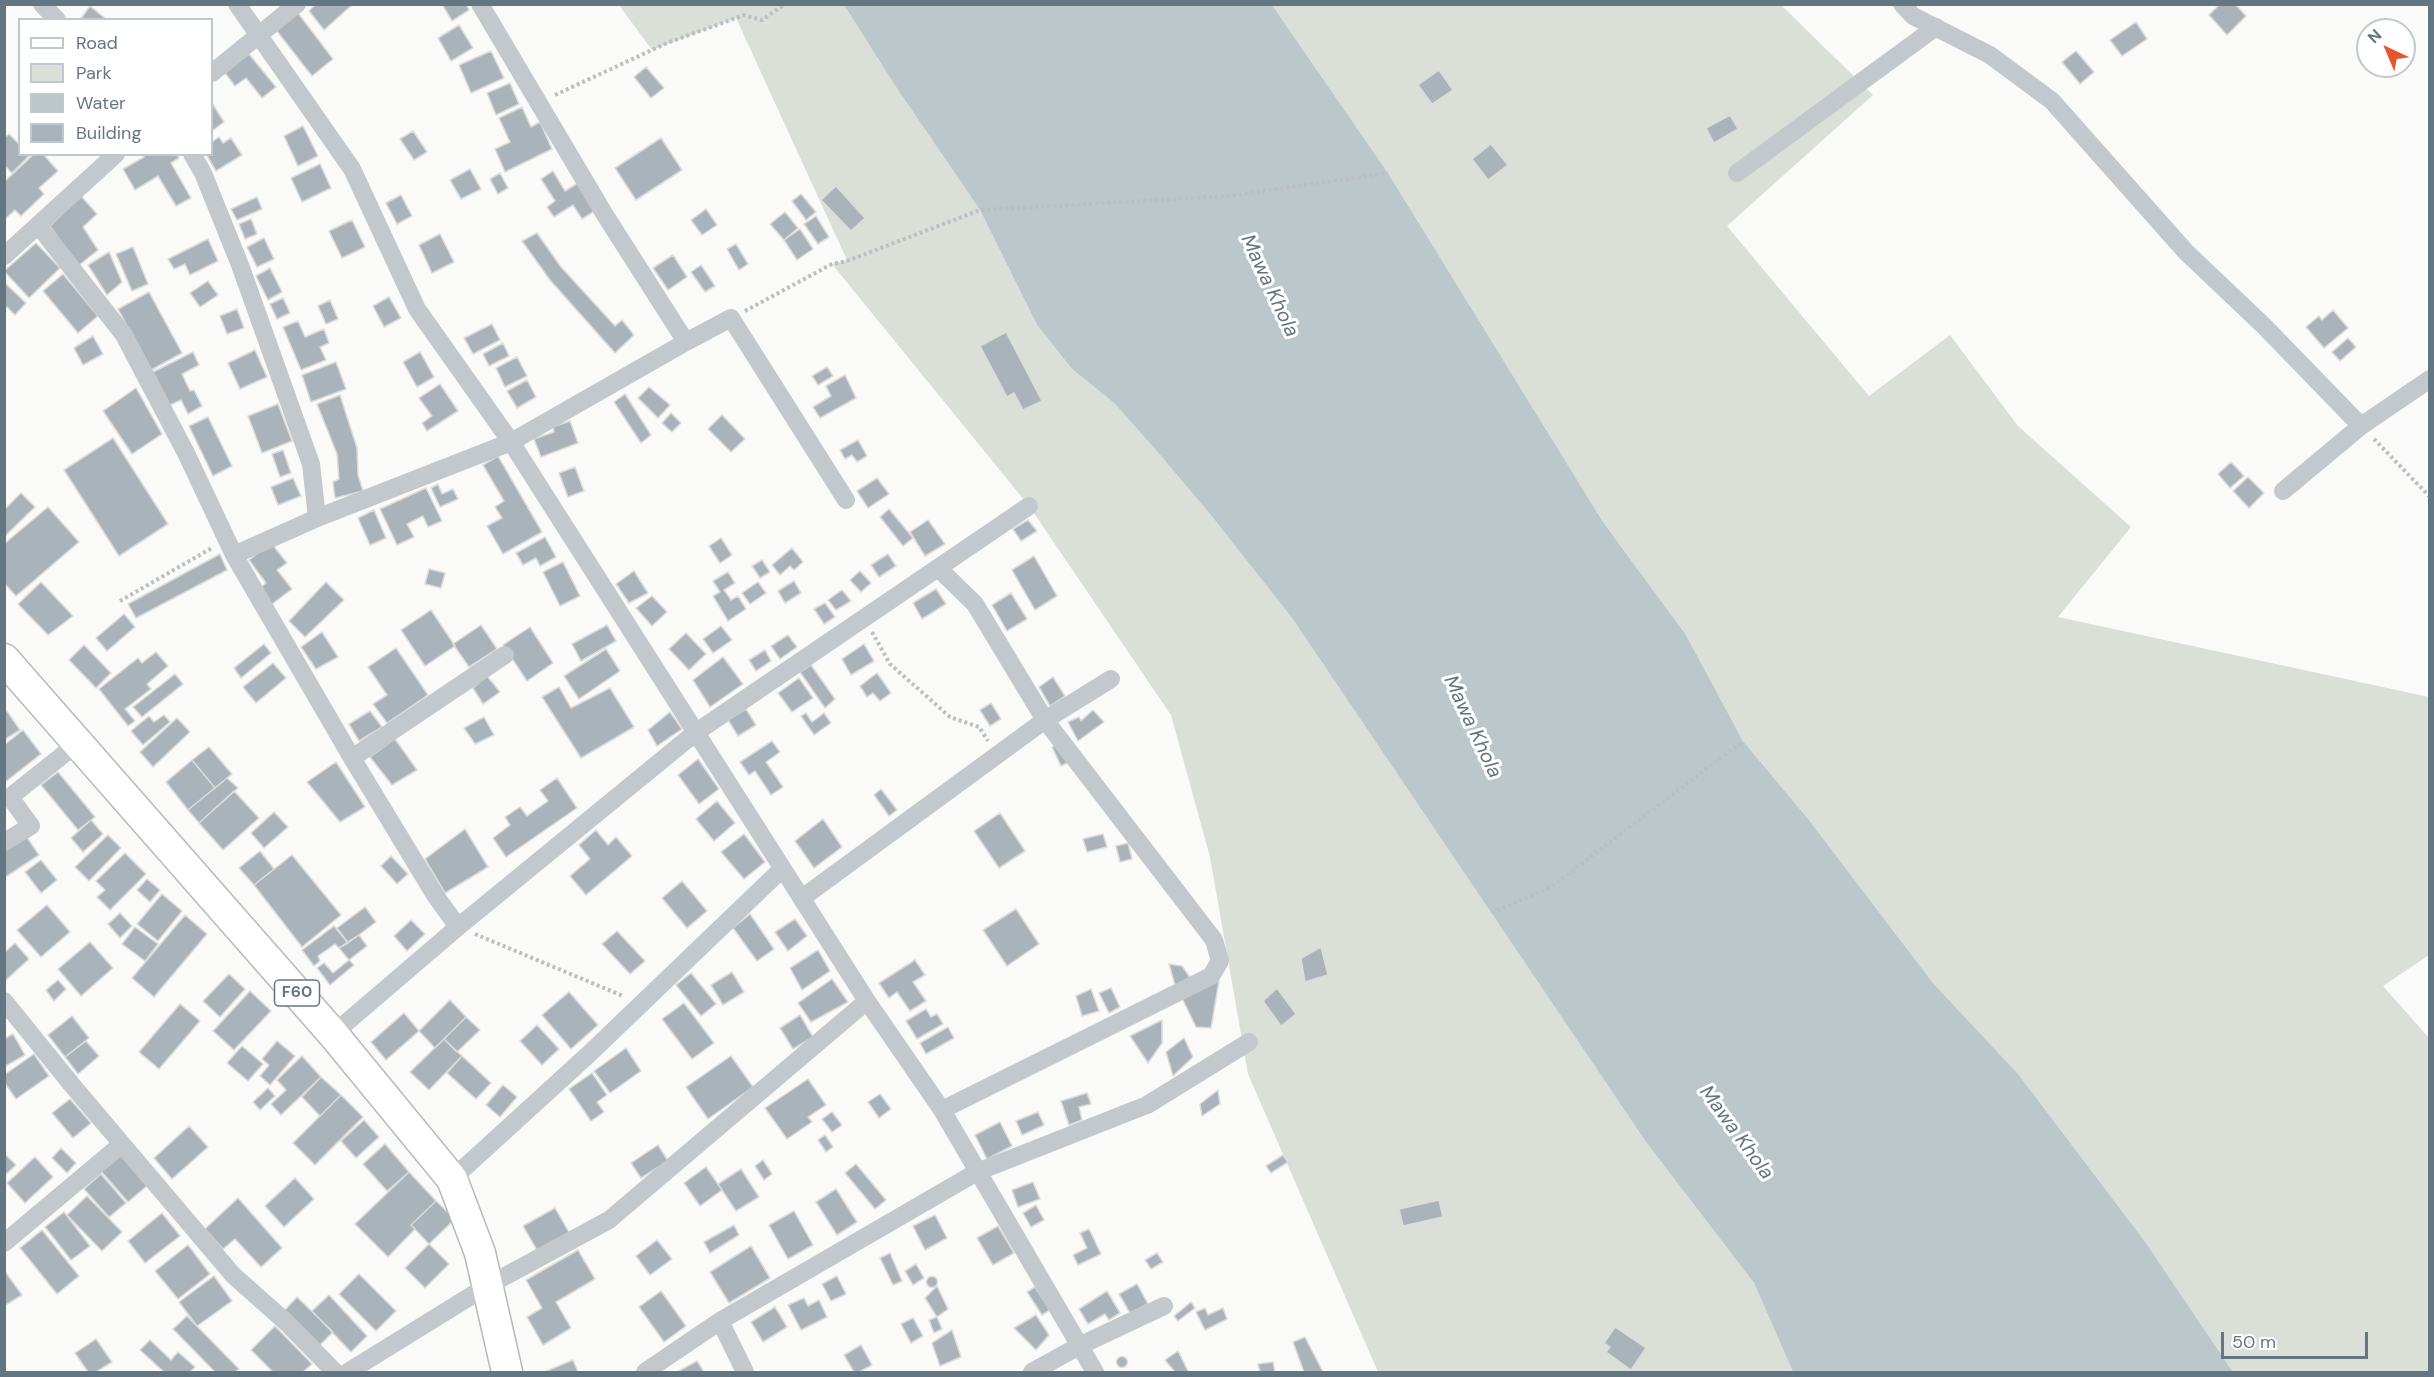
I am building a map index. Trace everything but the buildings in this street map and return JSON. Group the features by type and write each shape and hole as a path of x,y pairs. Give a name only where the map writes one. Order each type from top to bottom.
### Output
{"main road":[{"name":"F60","path":"4,658 333,1034 452,1179 480,1254 507,1372"}],"street":[{"path":"42,4 55,18"},
{"path":"237,4 352,169 417,309 511,442 867,1001 942,1110 1095,1372"},
{"path":"213,72 297,4"},
{"path":"480,4 605,215 686,342"},
{"path":"1902,4 1913,16 1990,55 2052,101 2186,252 2264,326 2361,426"},
{"path":"1737,173 1936,27"},
{"path":"4,256 114,156"},
{"path":"193,156 240,265 311,464 317,518"},
{"path":"38,225 124,335 186,453 230,548 352,758 435,895 458,927"},
{"path":"230,548 317,518 511,442 731,318 846,500"},
{"path":"2283,491 2361,426 2430,379"},
{"path":"333,1034 458,927 695,733 1029,506"},
{"path":"938,568 975,604 1046,720 1214,940 1220,962 1211,976 942,1110"},
{"path":"352,758 505,655"},
{"path":"802,898 1046,720 1111,679"},
{"path":"4,842 32,826 10,797 78,743"},
{"path":"452,1179 641,1004 782,869"},
{"path":"4,1001 233,1275 287,1323 335,1372"},
{"path":"348,1372 487,1286 609,1220 867,1001"},
{"path":"645,1372 720,1322 977,1172 1147,1105 1249,1042"},
{"path":"4,1243 122,1144"},
{"path":"1032,1372 1079,1346 1164,1306"},
{"path":"720,1322 745,1372"}],"path":[{"path":"538,103 667,43 743,15 762,20 785,4"},
{"path":"731,318 832,264 847,261 980,210 1230,196 1388,173"},
{"path":"2361,426 2430,497"},
{"path":"120,602 230,548"},
{"path":"864,619 890,664 950,717 979,727 997,755"},
{"path":"1492,914 1551,887 1743,741"},
{"path":"458,927 641,1004"}],"green space":[{"path":"619,5 844,5 896,87 980,210 1037,325 1072,369 1114,403 1155,449 1292,618 1646,1142 1754,1283 1793,1372 1378,1372 1248,1074 1210,857 1171,715 1029,506 832,264 847,260 736,18 652,50"},
{"path":"1272,5 1781,5 1873,95 1727,226 1869,396 1950,335 2018,426 2131,527 2058,617 2429,697 2429,955 2383,986 2429,1038 2429,1372 2233,1372 2146,1243 2019,1075 1933,983 1809,820 1743,741 1686,635 1603,522 1388,173"}],"water":[{"name":"Mawa Khola","path":"844,5 1272,5 1388,173 1603,522 1686,635 1743,741 1809,820 1933,983 2019,1075 2146,1243 2233,1372 1793,1372 1754,1283 1646,1142 1292,618 1155,449 1114,403 1072,369 1037,325 980,210 896,87"}]}
